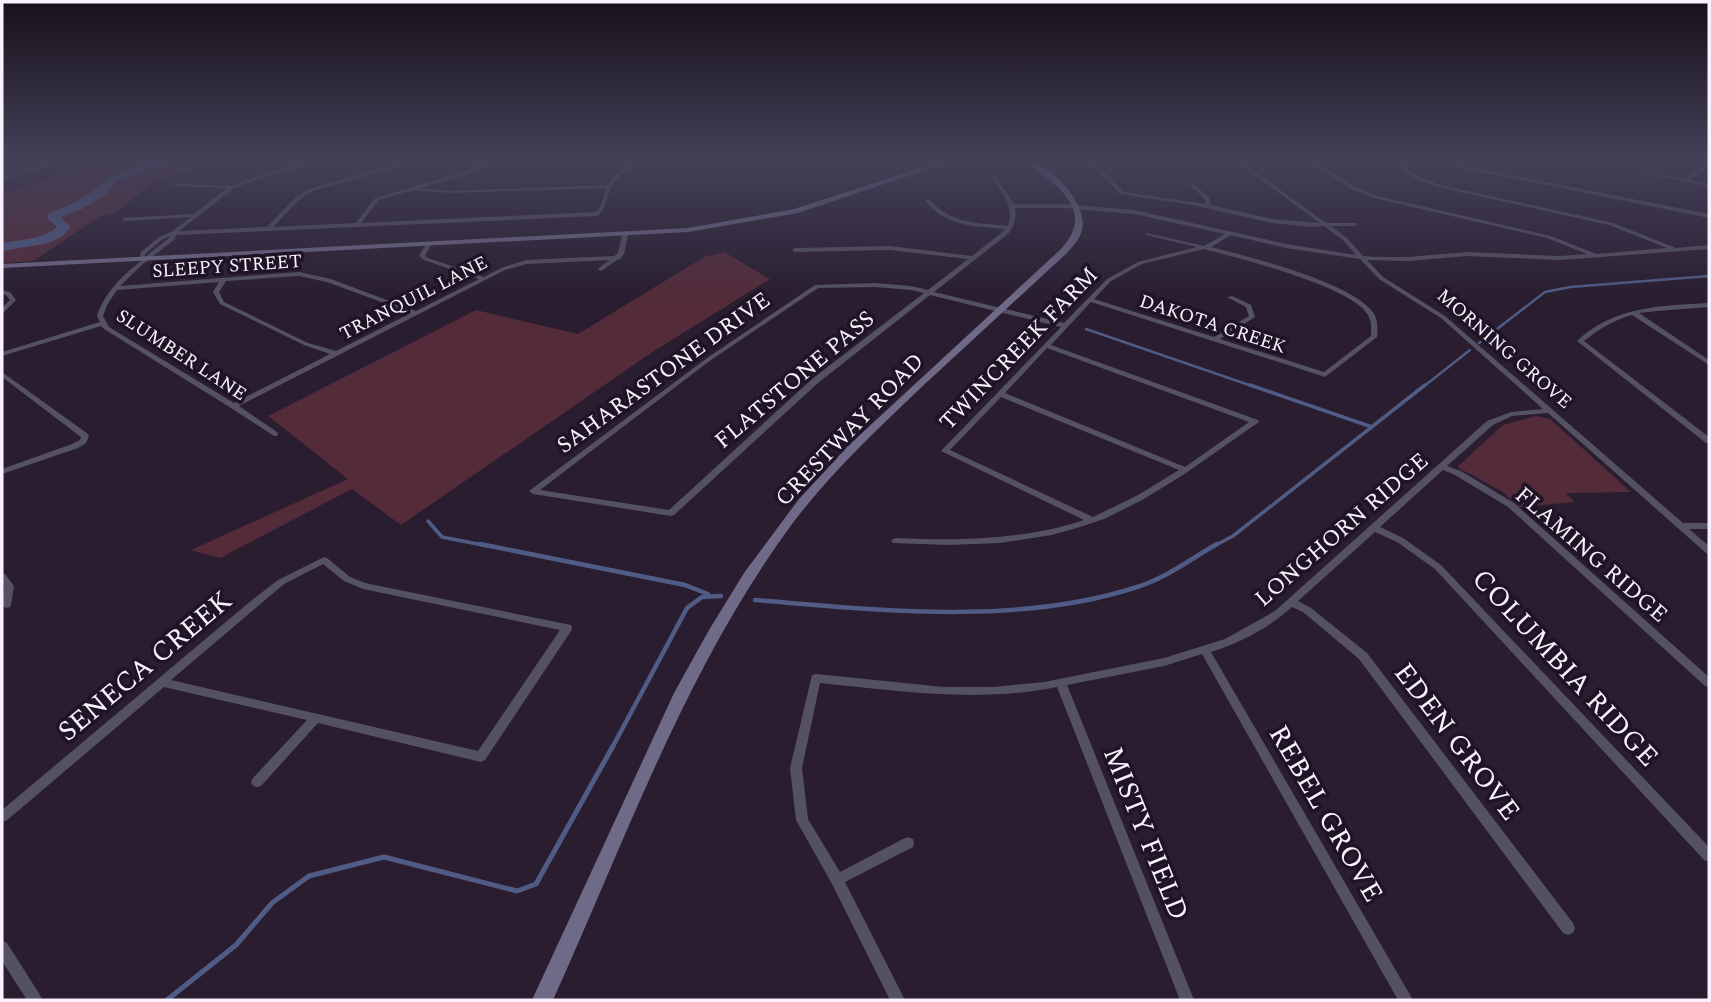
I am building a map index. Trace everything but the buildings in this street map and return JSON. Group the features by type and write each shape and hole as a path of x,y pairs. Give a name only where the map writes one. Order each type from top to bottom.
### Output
{"street":[{"name":"SLUMBER LANE","path":"205,207 173,233 173,238 143,260 117,288 102,307 103,323 111,332 234,406 274,434"},
{"path":"268,229 289,207"},
{"path":"357,225 371,207"},
{"path":"173,233 597,214 603,207"},
{"path":"2,266 625,235 688,230 775,216 804,207"},
{"path":"934,207 953,218 1010,228 1015,214 1013,207"},
{"path":"1061,207 1153,215 1297,248 1363,258 1408,259 1466,254 1543,258 1709,247"},
{"name":"CRESTWAY ROAD","path":"542,1000 681,695 748,577 788,521 822,480 895,406 1073,241 1080,227 1076,207"},
{"path":"1210,207 1272,221 1355,224"},
{"name":"MORNING GROVE","path":"1301,207 1345,239 1381,278 1443,317 1709,551"},
{"path":"1418,207 1549,237 1596,255"},
{"path":"1533,207 1611,224 1675,249"},
{"path":"1662,207 1709,216"},
{"path":"125,219 193,215"},
{"name":"FLATSTONE PASS","path":"533,491 671,513 777,413 1010,228"},
{"name":"TWINCREEK FARM","path":"1092,520 945,451 1110,280 1132,265 1203,248 1231,233"},
{"path":"1148,234 1203,248"},
{"path":"601,269 618,257 625,235"},
{"path":"428,245 422,256 485,279"},
{"path":"795,250 890,248 973,258"},
{"name":"DAKOTA CREEK","path":"1091,300 1325,375 1374,337 1375,323 1369,311 1352,297 1326,284 1203,248"},
{"name":"TRANQUIL LANE","path":"234,406 503,269 526,262 618,257"},
{"name":"SLEEPY STREET","path":"117,288 284,274 310,275 391,306 417,313"},
{"path":"224,279 216,292 222,303 306,344 337,354"},
{"name":"SAHARASTONE DRIVE","path":"533,491 709,359 817,286 882,285 930,292"},
{"path":"2,292 8,293 13,300 2,311"},
{"path":"930,292 1066,326"},
{"path":"1214,340 1252,317 1249,306 1230,297"},
{"path":"1709,305 1632,312 1602,323 1580,341 1709,441"},
{"path":"1632,312 1709,363"},
{"path":"2,354 103,323"},
{"path":"896,541 966,543 1014,538 1092,520 1146,494 1255,422 1047,346"},
{"path":"2,374 85,436 83,441 2,472"},
{"path":"1000,394 1183,469"},
{"name":"LONGHORN RIDGE","path":"837,880 802,820 796,768 817,678 944,691 994,691 1061,683 1205,651 1256,628 1292,602 1498,418 1518,412 1548,411"},
{"name":"FLAMING RIDGE","path":"1442,467 1511,505 1709,683"},
{"path":"1681,526 1709,526"},
{"name":"COLUMBIA RIDGE","path":"1374,528 1400,540 1438,568 1709,856"},
{"name":"SENECA CREEK","path":"2,817 281,582 324,560 347,579 363,586 567,628 481,757 315,719"},
{"path":"2,576 9,586 6,605"},
{"name":"EDEN GROVE","path":"1292,602 1307,610 1363,656 1569,928"},
{"name":"REBEL GROVE","path":"1205,651 1406,1000"},
{"path":"162,682 315,719 257,782"},
{"name":"MISTY FIELD","path":"1061,683 1187,1000"},
{"path":"898,1000 837,880 908,843"},
{"path":"2,948 35,1000"}],"shaded area":[{"path":"2,207 123,207 116,212 99,217 33,261 2,263"},
{"path":"724,252 770,279 651,353 401,525 352,489 220,558 191,550 348,479 268,416 476,310 578,334 704,257"},
{"path":"1536,416 1550,419 1631,492 1570,493 1566,494 1575,502 1519,507 1503,492 1457,467 1503,425"}],"waterway":[{"path":"2,247 52,237 65,227 52,216 76,207"},
{"path":"1479,343 1545,292 1570,287 1709,276"},
{"path":"1086,329 1255,387"},
{"path":"1423,387 1470,350"},
{"path":"1250,385 1372,427"},
{"path":"1372,427 1425,385"},
{"path":"1214,546 1233,536 1372,427"},
{"path":"428,521 442,537 488,546"},
{"path":"480,544 685,585 708,594"},
{"path":"755,600 899,611 996,611 1044,607 1137,587 1168,574 1217,544"},
{"path":"612,748 687,608 702,597 721,596"},
{"path":"167,1000 236,945 272,903 309,876 384,857 517,891 536,884 613,746"}]}
